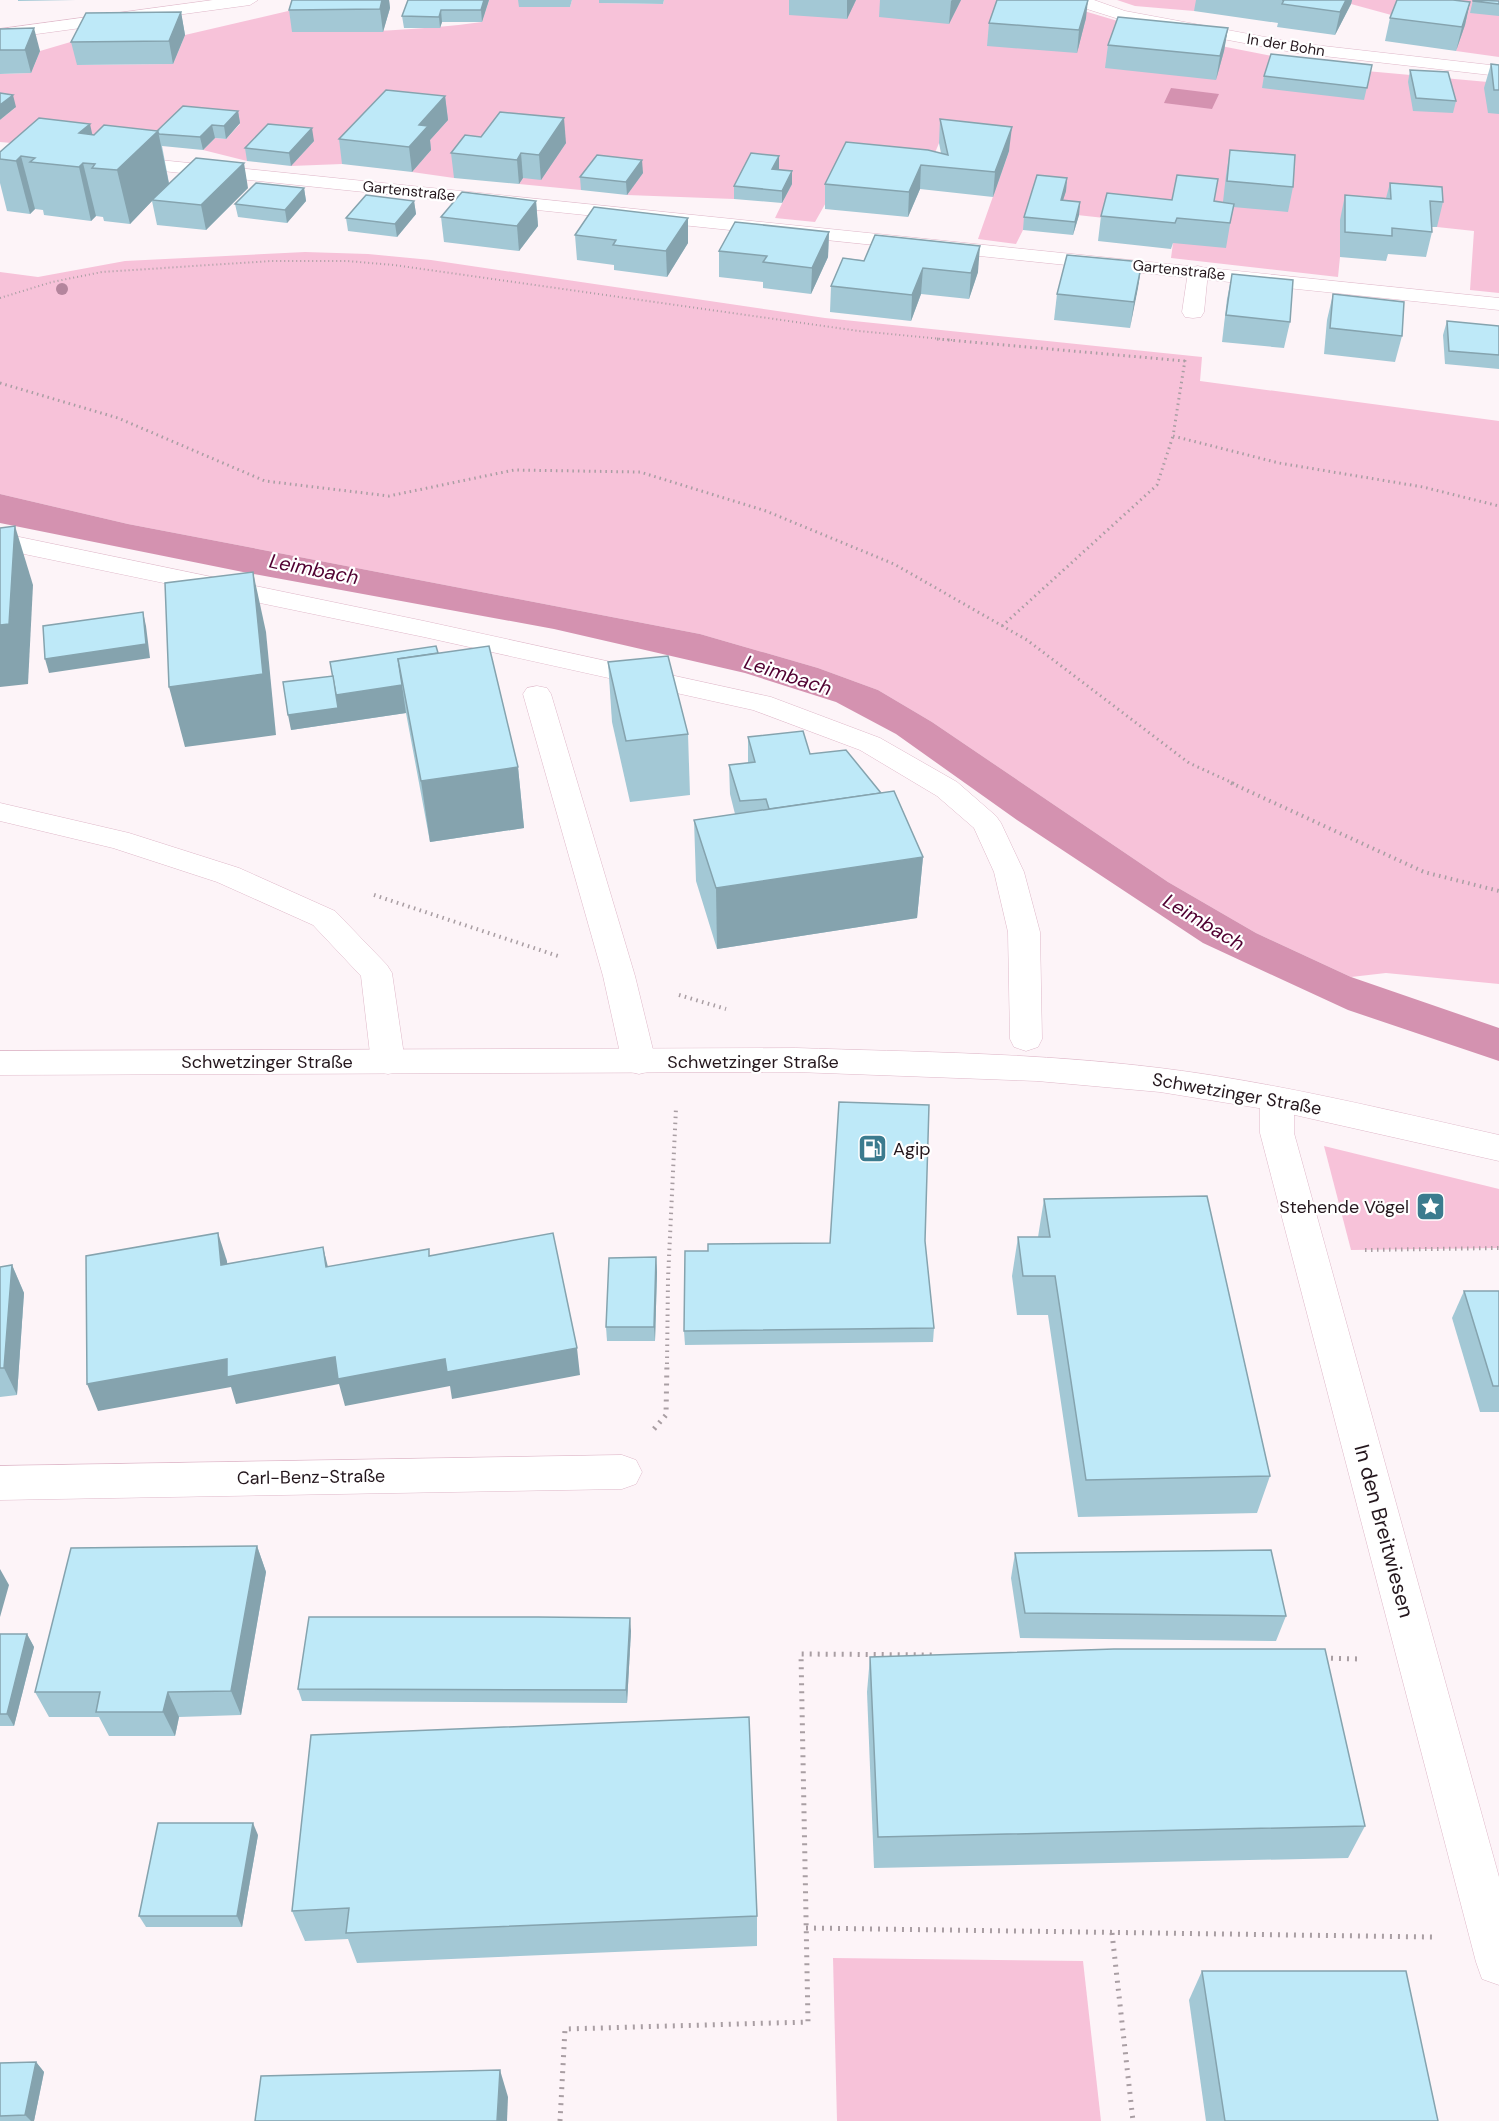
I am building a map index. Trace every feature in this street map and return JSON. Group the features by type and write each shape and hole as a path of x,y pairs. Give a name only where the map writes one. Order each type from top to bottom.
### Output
{"street":[{"path":"0,34 248,0"},
{"name":"In der Bohn","path":"1077,0 1122,15 1297,48 1499,71"},
{"name":"Gartenstraße","path":"98,159 1499,304"},
{"path":"1193,312 1198,272"},
{"path":"0,541 424,629 761,703 870,744 947,789 986,823 1009,872 1024,932 1026,1039"},
{"path":"537,694 619,976 639,1062"},
{"path":"0,812 119,840 228,875 324,918 376,972 388,1062"},
{"name":"Schwetzinger Straße","path":"0,1063 796,1060 1036,1069 1160,1080 1277,1099 1499,1148"},
{"name":"In den Breitwiesen","path":"1277,1099 1277,1133 1496,1950"},
{"name":"Carl-Benz-Straße","path":"0,1483 622,1472"}],"path":[{"path":"0,298 76,276 122,270 271,261 348,261 394,265 859,331 1185,361 1173,436 1157,485 1002,626"},
{"path":"0,383 118,418 265,481 389,496 514,470 640,472 766,511 894,564 1027,640 1189,763 1424,872 1499,891"},
{"path":"1173,436 1279,463 1424,487 1499,506"},
{"path":"364,892 731,1011"},
{"path":"622,1472 666,1415 668,1279 676,1092 639,1062"},
{"path":"1309,1251 1499,1248"},
{"path":"560,2121 565,2029 808,2022 801,1654 947,1655"},
{"path":"1312,1658 1418,1659"},
{"path":"806,1929 1112,1933 1496,1950"},
{"path":"1112,1933 1133,2121"}],"shaded area":[{"path":"489,0 521,0 519,7 570,7 572,0 663,4 664,0 1047,0 1165,35 1333,68 1499,83 1499,293 1470,290 1474,231 1437,227 1435,212 1340,257 1338,277 1171,258 1173,243 1168,225 1059,213 1023,230 1016,244 978,239 1009,151 939,143 926,175 846,167 815,222 775,218 791,185 751,166 734,199 627,195 642,173 598,168 581,190 519,184 523,178 468,160 454,178 412,172 430,151 389,113 342,164 291,166 271,137 247,161 203,150 215,138 226,139 240,124 158,146 141,154 0,142 0,120 15,108 0,106 0,74 31,73 40,51 91,36 77,65 173,64 185,35 301,8 293,32 388,30 482,22"},
{"path":"1117,0 1201,0 1194,11 1135,6"},
{"path":"1323,0 1499,0 1499,57 1456,51 1464,25 1395,16 1351,4"},
{"path":"305,252 368,254 431,260 825,318 1202,357 1200,381 1499,421 1499,984 1386,973 1351,977 1256,933 1168,882 932,722 878,690 818,668 700,634 128,524 0,494 0,272 38,277 125,261"},
{"path":"1324,1146 1499,1189 1499,1248 1351,1250"},
{"path":"833,1958 1083,1961 1101,2121 837,2121"}],"water":[{"path":"1171,88 1219,94 1212,109 1164,103"},
{"name":"Leimbach","path":"0,494 128,524 700,634 818,668 878,690 932,722 1168,882 1256,933 1351,977 1499,1028 1499,1061 1348,1010 1203,943 1017,820 896,734 836,702 745,673 554,629 243,572 0,523"}],"building":[{"path":"292,0 382,0 380,9 289,10"},
{"path":"408,0 484,0 481,10 441,10 439,17 402,16"},
{"path":"997,0 1088,0 1079,30 989,23"},
{"path":"1284,0 1346,0 1340,12 1282,4"},
{"path":"1397,0 1470,2 1462,27 1390,18"},
{"path":"1473,1 1499,1 1499,4"},
{"path":"181,12 169,41 71,42 86,13"},
{"path":"1118,17 1228,28 1220,56 1108,45"},
{"path":"34,28 25,50 0,50 0,29"},
{"path":"1271,54 1372,65 1367,88 1264,76"},
{"path":"1491,64 1499,65 1499,90 1494,90"},
{"path":"1410,70 1448,72 1456,101 1416,98"},
{"path":"386,90 445,96 419,125 428,126 409,147 339,139"},
{"path":"0,93 13,95 0,105"},
{"path":"183,106 238,111 224,126 212,125 200,137 159,134 157,131"},
{"path":"500,112 564,118 539,155 521,153 517,160 451,153 465,135 481,137"},
{"path":"39,118 90,124 79,133 94,135 104,125 158,131 117,170 92,168 95,164 83,163 79,167 30,162 35,158 21,156 16,161 0,159 0,152"},
{"path":"940,119 1012,127 995,172 921,165 909,192 825,184 846,142 928,150 948,155"},
{"path":"268,124 312,128 289,153 245,148"},
{"path":"1230,150 1295,155 1293,187 1227,181"},
{"path":"751,153 779,156 772,169 792,171 782,191 734,186"},
{"path":"597,155 642,160 626,182 580,177"},
{"path":"196,158 244,163 201,205 152,200"},
{"path":"1037,175 1067,178 1061,200 1080,202 1075,222 1024,217"},
{"path":"1177,175 1218,179 1214,201 1234,204 1230,223 1177,218 1175,223 1101,216 1107,193 1172,200"},
{"path":"256,183 304,188 285,210 235,204"},
{"path":"1390,183 1442,187 1443,202 1430,201 1432,232 1392,228 1392,236 1345,232 1345,195 1391,199"},
{"path":"462,192 536,201 517,226 441,217"},
{"path":"366,195 414,201 395,224 346,218"},
{"path":"594,207 688,218 666,251 613,245 616,240 575,235"},
{"path":"735,222 829,232 812,268 763,262 767,256 719,251"},
{"path":"875,235 980,246 971,273 923,268 912,295 831,286 843,258 864,261"},
{"path":"1067,255 1142,262 1134,302 1057,294"},
{"path":"1232,274 1293,280 1290,322 1226,315"},
{"path":"1333,294 1404,302 1402,336 1330,328"},
{"path":"1447,321 1499,326 1499,355 1449,351"},
{"path":"15,526 9,624 0,625 0,528"},
{"path":"253,572 263,674 169,687 165,583"},
{"path":"143,612 146,644 45,659 43,626"},
{"path":"436,646 438,653 398,659 402,685 336,695 330,662"},
{"path":"489,646 518,767 421,781 398,659"},
{"path":"668,656 688,734 626,741 608,662"},
{"path":"333,676 338,708 288,715 283,682"},
{"path":"803,731 810,754 846,750 881,793 769,809 766,799 740,801 729,765 755,762 748,737"},
{"path":"894,791 923,857 716,888 694,820"},
{"path":"839,1102 929,1105 925,1241 934,1328 684,1331 685,1251 708,1251 708,1244 830,1243"},
{"path":"1207,1196 1270,1476 1086,1480 1055,1276 1023,1276 1018,1237 1050,1237 1044,1199"},
{"path":"218,1233 221,1265 323,1247 326,1267 429,1249 429,1256 553,1233 577,1348 447,1372 445,1359 338,1379 335,1357 227,1377 227,1359 87,1384 86,1256"},
{"path":"656,1257 654,1327 606,1327 609,1258"},
{"path":"12,1265 4,1368 0,1368 0,1267"},
{"path":"1464,1291 1499,1291 1499,1386 1493,1386"},
{"path":"257,1546 231,1691 168,1692 163,1712 96,1712 100,1692 35,1692 71,1548"},
{"path":"1271,1550 1286,1616 1025,1613 1015,1553"},
{"path":"309,1617 630,1618 626,1690 298,1689"},
{"path":"0,1634 27,1634 7,1714 0,1714"},
{"path":"1114,1649 1325,1649 1365,1826 878,1837 870,1657"},
{"path":"749,1717 757,1916 346,1933 349,1908 292,1911 311,1735"},
{"path":"158,1823 253,1823 237,1916 139,1916"},
{"path":"1202,1971 1406,1971 1438,2121 1225,2121"},
{"path":"36,2062 25,2115 0,2116 0,2063"},
{"path":"500,2070 497,2121 255,2121 261,2076"}],"place":[{"name":"Agip","path":"872,1149"},
{"name":"Stehende Vögel","path":"1430,1207"}]}
